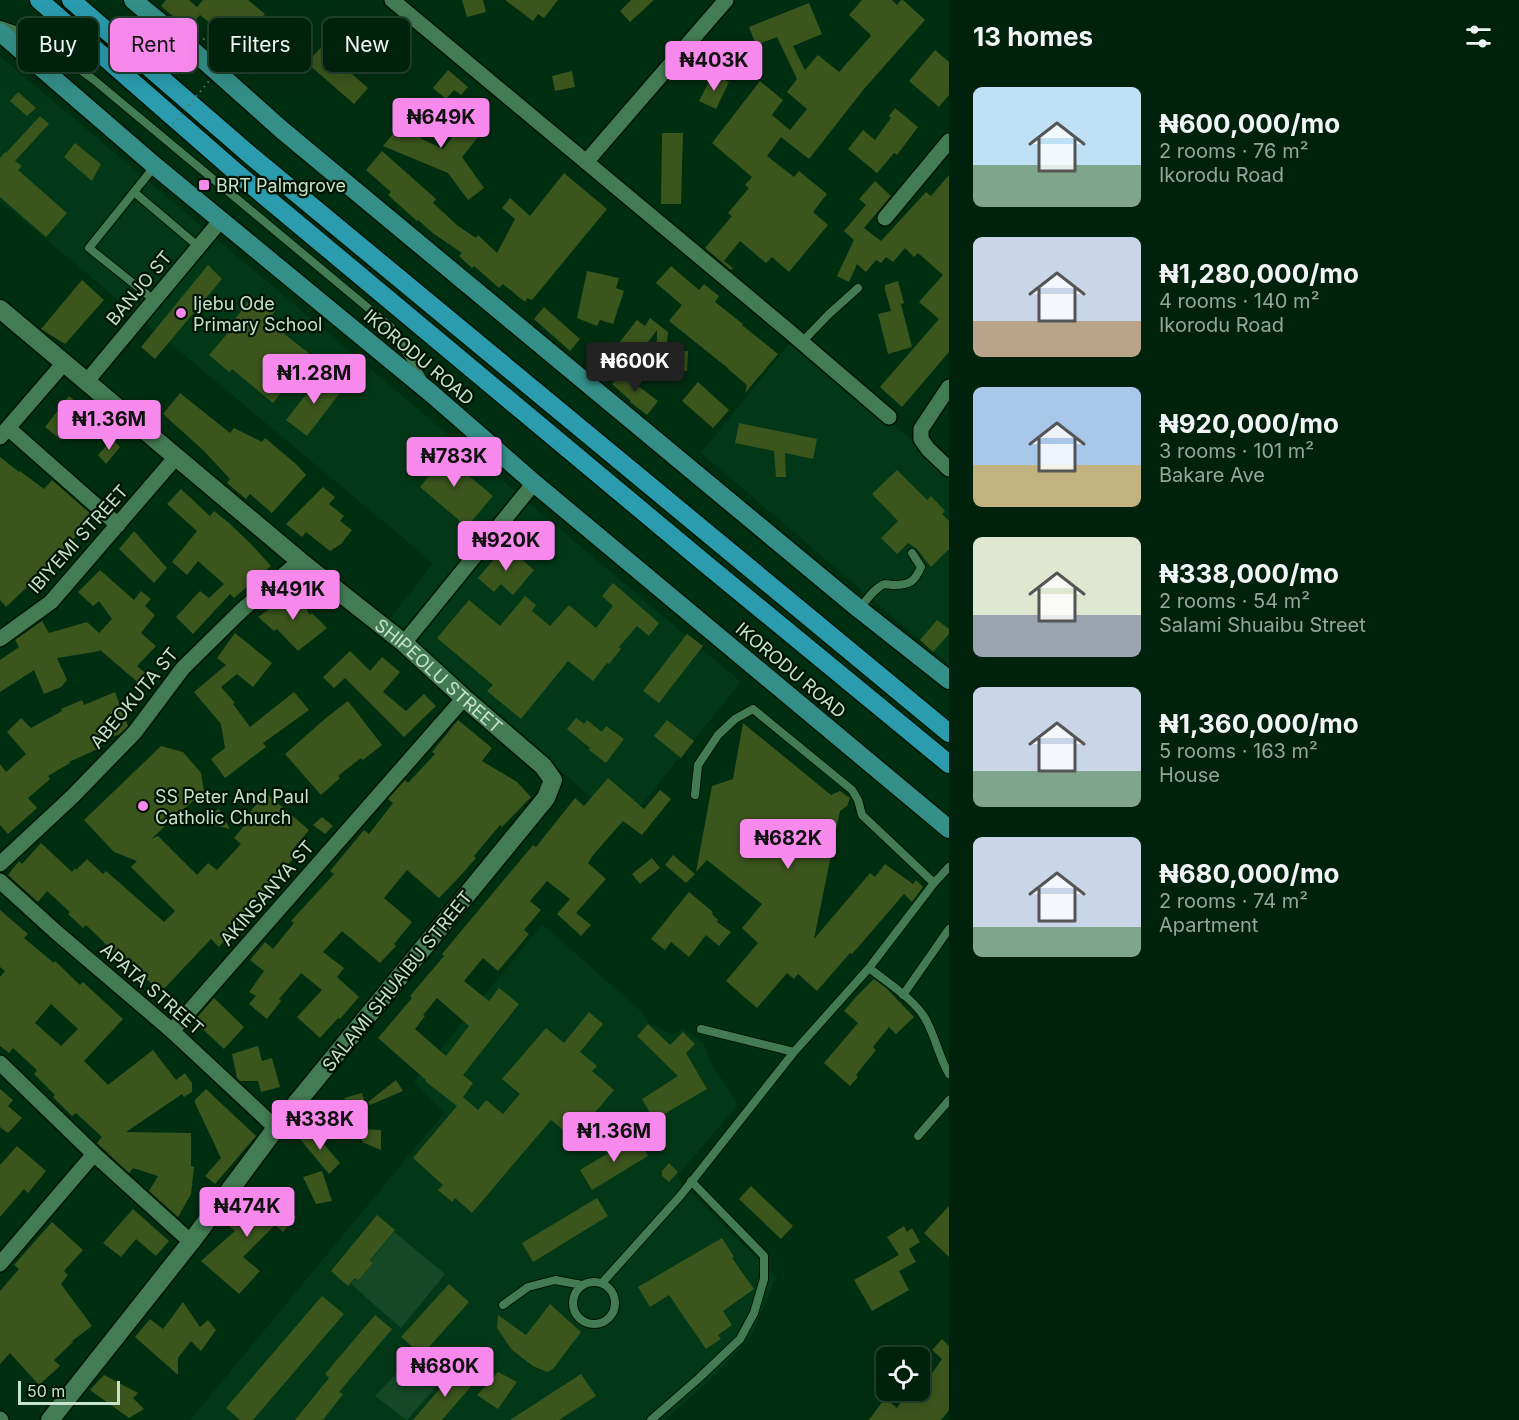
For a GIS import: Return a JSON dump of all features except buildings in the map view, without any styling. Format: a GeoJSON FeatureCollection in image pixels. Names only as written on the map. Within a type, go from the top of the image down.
{"type":"FeatureCollection","features":[{"type":"Feature","properties":{"kind":"highway","name":"IKORODU ROAD"},"geometry":{"type":"LineString","coordinates":[[39,0],[237,172],[710,568],[949,764]]}},
{"type":"Feature","properties":{"kind":"highway"},"geometry":{"type":"LineString","coordinates":[[71,0],[260,162],[949,733]]}},
{"type":"Feature","properties":{"kind":"main road"},"geometry":{"type":"LineString","coordinates":[[133,0],[282,130],[859,609],[949,680]]}},
{"type":"Feature","properties":{"kind":"main road","name":"IKORODU ROAD"},"geometry":{"type":"LineString","coordinates":[[0,32],[155,166],[432,394],[534,483],[949,829]]}},
{"type":"Feature","properties":{"kind":"street"},"geometry":{"type":"LineString","coordinates":[[392,0],[889,417]]}},
{"type":"Feature","properties":{"kind":"street"},"geometry":{"type":"LineString","coordinates":[[586,162],[726,0]]}},
{"type":"Feature","properties":{"kind":"street"},"geometry":{"type":"LineString","coordinates":[[885,218],[949,141]]}},
{"type":"Feature","properties":{"kind":"street","name":"BANJO ST"},"geometry":{"type":"LineString","coordinates":[[87,381],[221,220]]}},
{"type":"Feature","properties":{"kind":"street","name":"SHIPEOLU STREET"},"geometry":{"type":"LineString","coordinates":[[0,309],[300,561],[404,643],[543,766],[553,780],[546,798]]}},
{"type":"Feature","properties":{"kind":"street"},"geometry":{"type":"LineString","coordinates":[[64,363],[5,426],[118,525]]}},
{"type":"Feature","properties":{"kind":"street"},"geometry":{"type":"LineString","coordinates":[[949,387],[921,429],[921,439],[924,444],[949,469]]}},
{"type":"Feature","properties":{"kind":"street","name":"IBIYEMI STREET"},"geometry":{"type":"LineString","coordinates":[[0,639],[51,602],[177,457]]}},
{"type":"Feature","properties":{"kind":"street"},"geometry":{"type":"LineString","coordinates":[[404,643],[534,483]]}},
{"type":"Feature","properties":{"kind":"street","name":"ABEOKUTA ST"},"geometry":{"type":"LineString","coordinates":[[0,864],[72,797],[135,732],[183,668],[242,610],[300,561]]}},
{"type":"Feature","properties":{"kind":"street","name":"AKINSANYA ST"},"geometry":{"type":"LineString","coordinates":[[171,1031],[464,698]]}},
{"type":"Feature","properties":{"kind":"street","name":"SALAMI SHUAIBU STREET"},"geometry":{"type":"LineString","coordinates":[[50,1420],[191,1242],[276,1128],[546,798]]}},
{"type":"Feature","properties":{"kind":"street","name":"APATA STREET"},"geometry":{"type":"LineString","coordinates":[[0,881],[171,1031],[276,1128]]}},
{"type":"Feature","properties":{"kind":"street"},"geometry":{"type":"LineString","coordinates":[[0,1063],[94,1154],[191,1242]]}},
{"type":"Feature","properties":{"kind":"street"},"geometry":{"type":"LineString","coordinates":[[0,1264],[94,1154]]}},
{"type":"Feature","properties":{"kind":"lane"},"geometry":{"type":"LineString","coordinates":[[0,25],[38,38],[94,80],[391,327],[432,394]]}},
{"type":"Feature","properties":{"kind":"lane"},"geometry":{"type":"LineString","coordinates":[[154,300],[89,248],[155,166]]}},
{"type":"Feature","properties":{"kind":"lane"},"geometry":{"type":"LineString","coordinates":[[134,192],[199,247]]}},
{"type":"Feature","properties":{"kind":"lane"},"geometry":{"type":"LineString","coordinates":[[802,342],[858,288]]}},
{"type":"Feature","properties":{"kind":"lane"},"geometry":{"type":"LineString","coordinates":[[859,609],[874,591],[884,584],[909,583],[917,576],[921,567],[912,553]]}},
{"type":"Feature","properties":{"kind":"lane"},"geometry":{"type":"LineString","coordinates":[[695,795],[698,765],[718,735],[735,718],[753,709],[852,790],[862,814],[934,883]]}},
{"type":"Feature","properties":{"kind":"lane"},"geometry":{"type":"LineString","coordinates":[[602,1283],[681,1195],[794,1052],[869,968],[934,883],[949,867]]}},
{"type":"Feature","properties":{"kind":"lane"},"geometry":{"type":"LineString","coordinates":[[903,995],[949,929]]}},
{"type":"Feature","properties":{"kind":"lane"},"geometry":{"type":"LineString","coordinates":[[869,968],[918,1008],[927,1021],[949,1074]]}},
{"type":"Feature","properties":{"kind":"lane"},"geometry":{"type":"LineString","coordinates":[[700,1029],[794,1052]]}},
{"type":"Feature","properties":{"kind":"lane"},"geometry":{"type":"LineString","coordinates":[[918,1136],[949,1100]]}},
{"type":"Feature","properties":{"kind":"lane"},"geometry":{"type":"LineString","coordinates":[[651,1420],[740,1339],[754,1313],[764,1279],[764,1256],[691,1181]]}},
{"type":"Feature","properties":{"kind":"lane"},"geometry":{"type":"LineString","coordinates":[[503,1305],[528,1287],[555,1280],[582,1285],[602,1283],[612,1291],[615,1304],[605,1321],[586,1323],[576,1314],[573,1308],[574,1295],[582,1285]]}},
{"type":"Feature","properties":{"kind":"path"},"geometry":{"type":"LineString","coordinates":[[173,124],[230,56],[206,39]]}},
{"type":"Feature","properties":{"kind":"shaded area"},"geometry":{"type":"Polygon","coordinates":[[[0,56],[741,682],[624,826],[388,621],[433,563],[0,201],[0,56]]]}},
{"type":"Feature","properties":{"kind":"shaded area"},"geometry":{"type":"Polygon","coordinates":[[[793,339],[949,472],[949,665],[701,453],[793,339]]]}},
{"type":"Feature","properties":{"kind":"shaded area"},"geometry":{"type":"Polygon","coordinates":[[[542,924],[642,1012],[649,1023],[673,1035],[683,1028],[704,1044],[710,1061],[738,1105],[677,1176],[683,1185],[776,1277],[751,1336],[717,1374],[665,1420],[190,1420],[444,1113],[414,1082],[542,924]]]}},
{"type":"Feature","properties":{"kind":"shaded area"},"geometry":{"type":"Polygon","coordinates":[[[394,1232],[445,1274],[401,1328],[351,1284],[355,1279],[358,1282],[373,1263],[371,1260],[394,1232]]]}},
{"type":"Feature","properties":{"kind":"shaded area"},"geometry":{"type":"Polygon","coordinates":[[[415,1354],[441,1381],[407,1420],[375,1396],[415,1354]]]}},
{"type":"Feature","properties":{"kind":"place","name":"BRT Palmgrove"},"geometry":{"type":"Point","coordinates":[204,185]}},
{"type":"Feature","properties":{"kind":"place","name":"Ijebu Ode Primary School"},"geometry":{"type":"Point","coordinates":[181,313]}},
{"type":"Feature","properties":{"kind":"place","name":"SS Peter And Paul Catholic Church"},"geometry":{"type":"Point","coordinates":[143,806]}}]}
